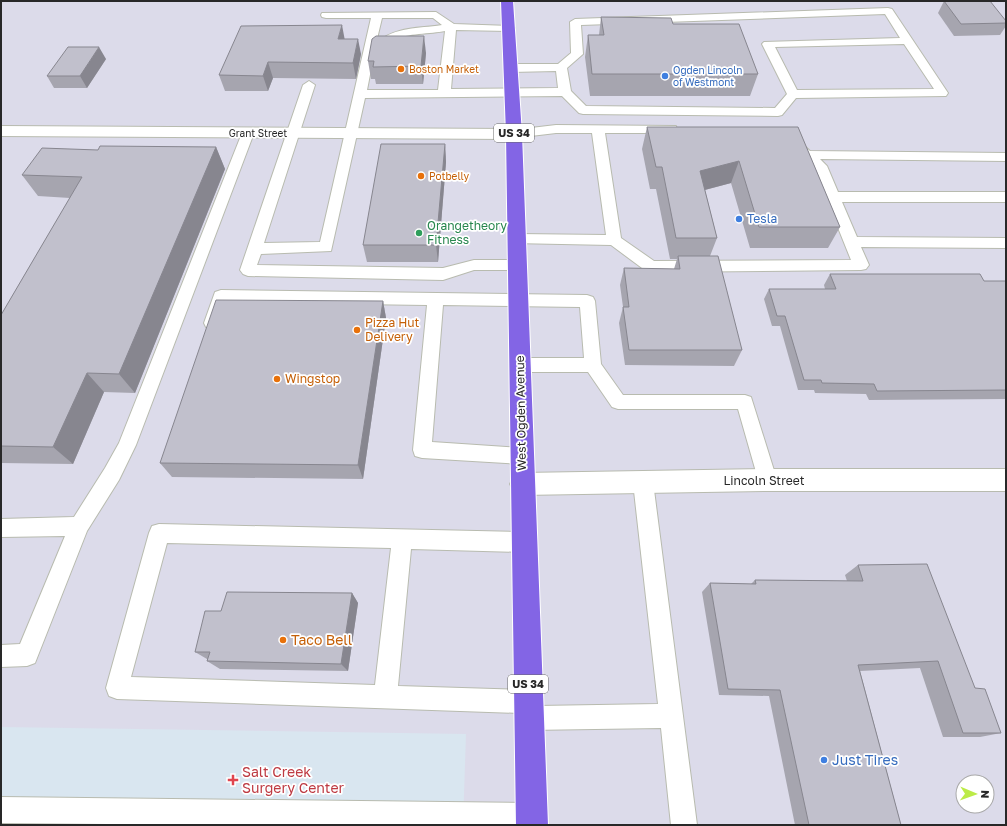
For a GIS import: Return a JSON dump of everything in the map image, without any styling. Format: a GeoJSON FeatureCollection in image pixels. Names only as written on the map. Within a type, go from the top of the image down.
{"type":"FeatureCollection","features":[{"type":"Feature","properties":{"kind":"main road","name":"West Ogden Avenue"},"geometry":{"type":"LineString","coordinates":[[507,1],[514,134],[521,456],[532,820]]}},
{"type":"Feature","properties":{"kind":"street","name":"Grant Street"},"geometry":{"type":"LineString","coordinates":[[1,131],[514,134]]}},
{"type":"Feature","properties":{"kind":"street","name":"Lincoln Street"},"geometry":{"type":"LineString","coordinates":[[522,484],[767,480],[1006,480]]}},
{"type":"Feature","properties":{"kind":"lane"},"geometry":{"type":"LineString","coordinates":[[511,68],[561,67],[577,54],[575,22],[888,11],[942,93],[793,94],[778,112],[583,110],[565,92],[561,67]]}},
{"type":"Feature","properties":{"kind":"lane"},"geometry":{"type":"LineString","coordinates":[[326,15],[436,15],[451,27]]}},
{"type":"Feature","properties":{"kind":"lane"},"geometry":{"type":"LineString","coordinates":[[256,249],[326,247],[377,15]]}},
{"type":"Feature","properties":{"kind":"lane"},"geometry":{"type":"LineString","coordinates":[[368,55],[390,38],[402,33],[451,27],[509,28]]}},
{"type":"Feature","properties":{"kind":"lane"},"geometry":{"type":"LineString","coordinates":[[444,94],[451,27]]}},
{"type":"Feature","properties":{"kind":"lane"},"geometry":{"type":"LineString","coordinates":[[793,94],[768,44],[908,42]]}},
{"type":"Feature","properties":{"kind":"lane"},"geometry":{"type":"LineString","coordinates":[[309,84],[248,270],[443,274],[474,266],[517,265]]}},
{"type":"Feature","properties":{"kind":"lane"},"geometry":{"type":"LineString","coordinates":[[360,94],[512,94],[565,92]]}},
{"type":"Feature","properties":{"kind":"lane"},"geometry":{"type":"LineString","coordinates":[[514,134],[556,129],[683,129]]}},
{"type":"Feature","properties":{"kind":"lane"},"geometry":{"type":"LineString","coordinates":[[598,129],[614,240]]}},
{"type":"Feature","properties":{"kind":"lane"},"geometry":{"type":"LineString","coordinates":[[1,656],[27,656],[79,526],[112,474],[127,445],[248,133]]}},
{"type":"Feature","properties":{"kind":"lane"},"geometry":{"type":"LineString","coordinates":[[517,239],[614,240],[651,267],[862,266],[820,166],[781,134]]}},
{"type":"Feature","properties":{"kind":"lane"},"geometry":{"type":"LineString","coordinates":[[807,155],[1006,157]]}},
{"type":"Feature","properties":{"kind":"lane"},"geometry":{"type":"LineString","coordinates":[[833,197],[1006,197]]}},
{"type":"Feature","properties":{"kind":"lane"},"geometry":{"type":"LineString","coordinates":[[852,242],[1006,243]]}},
{"type":"Feature","properties":{"kind":"lane"},"geometry":{"type":"LineString","coordinates":[[206,340],[222,296],[587,301],[593,365],[618,402],[745,402],[767,480]]}},
{"type":"Feature","properties":{"kind":"lane"},"geometry":{"type":"LineString","coordinates":[[436,299],[422,450],[521,456]]}},
{"type":"Feature","properties":{"kind":"lane"},"geometry":{"type":"LineString","coordinates":[[519,365],[593,365]]}},
{"type":"Feature","properties":{"kind":"lane"},"geometry":{"type":"LineString","coordinates":[[643,482],[684,825]]}},
{"type":"Feature","properties":{"kind":"lane"},"geometry":{"type":"LineString","coordinates":[[5,529],[79,526]]}},
{"type":"Feature","properties":{"kind":"lane"},"geometry":{"type":"LineString","coordinates":[[524,542],[159,533],[118,688],[385,697],[529,710],[671,716]]}},
{"type":"Feature","properties":{"kind":"lane"},"geometry":{"type":"LineString","coordinates":[[385,697],[402,539]]}},
{"type":"Feature","properties":{"kind":"lane"},"geometry":{"type":"LineString","coordinates":[[1,810],[532,820]]}},
{"type":"Feature","properties":{"kind":"shaded area","name":"Salt Creek Surgery Center"},"geometry":{"type":"Polygon","coordinates":[[[1,727],[466,734],[463,825],[1,825],[1,727]]]}},
{"type":"Feature","properties":{"kind":"building"},"geometry":{"type":"Polygon","coordinates":[[[944,1],[990,1],[1006,23],[961,24],[944,1]]]}},
{"type":"Feature","properties":{"kind":"building"},"geometry":{"type":"Polygon","coordinates":[[[601,17],[671,18],[673,24],[739,24],[758,74],[592,74],[588,35],[604,35],[601,17]]]}},
{"type":"Feature","properties":{"kind":"building"},"geometry":{"type":"Polygon","coordinates":[[[342,25],[338,39],[358,39],[353,63],[268,62],[263,76],[219,75],[241,26],[342,25]]]}},
{"type":"Feature","properties":{"kind":"building"},"geometry":{"type":"Polygon","coordinates":[[[376,36],[424,36],[421,66],[373,67],[374,61],[368,61],[372,39],[376,36]]]}},
{"type":"Feature","properties":{"kind":"building"},"geometry":{"type":"Polygon","coordinates":[[[68,47],[99,47],[80,76],[47,76],[68,47]]]}},
{"type":"Feature","properties":{"kind":"building"},"geometry":{"type":"Polygon","coordinates":[[[647,127],[798,127],[840,227],[759,227],[739,161],[700,171],[717,238],[676,238],[662,167],[656,167],[647,127]]]}},
{"type":"Feature","properties":{"kind":"building"},"geometry":{"type":"Polygon","coordinates":[[[381,144],[445,144],[436,245],[363,245],[381,144]]]}},
{"type":"Feature","properties":{"kind":"building"},"geometry":{"type":"Polygon","coordinates":[[[100,146],[216,147],[119,374],[87,373],[53,447],[1,446],[1,315],[82,177],[22,175],[42,148],[98,150],[100,146]]]}},
{"type":"Feature","properties":{"kind":"building"},"geometry":{"type":"Polygon","coordinates":[[[678,256],[718,256],[742,350],[629,350],[623,307],[629,307],[624,268],[680,269],[678,256]]]}},
{"type":"Feature","properties":{"kind":"building"},"geometry":{"type":"Polygon","coordinates":[[[830,274],[980,274],[984,281],[1006,281],[1006,390],[877,391],[874,384],[822,383],[821,380],[804,380],[785,316],[777,316],[769,289],[836,289],[830,274]]]}},
{"type":"Feature","properties":{"kind":"building"},"geometry":{"type":"Polygon","coordinates":[[[216,300],[383,301],[358,465],[160,463],[216,300]]]}},
{"type":"Feature","properties":{"kind":"building"},"geometry":{"type":"Polygon","coordinates":[[[927,564],[975,688],[985,689],[1001,733],[963,733],[938,661],[858,665],[901,825],[809,825],[780,690],[728,689],[710,583],[756,584],[755,580],[863,581],[858,565],[927,564]]]}},
{"type":"Feature","properties":{"kind":"building","name":"Taco Bell"},"geometry":{"type":"Polygon","coordinates":[[[227,592],[352,593],[341,664],[207,661],[210,652],[195,652],[205,611],[221,611],[227,592]]]}},
{"type":"Feature","properties":{"kind":"place","name":"Boston Market"},"geometry":{"type":"Point","coordinates":[401,69]}},
{"type":"Feature","properties":{"kind":"place","name":"Ogden Lincoln of Westmont"},"geometry":{"type":"Point","coordinates":[665,76]}},
{"type":"Feature","properties":{"kind":"place","name":"Potbelly"},"geometry":{"type":"Point","coordinates":[421,176]}},
{"type":"Feature","properties":{"kind":"place","name":"Tesla"},"geometry":{"type":"Point","coordinates":[739,219]}},
{"type":"Feature","properties":{"kind":"place","name":"Orangetheory Fitness"},"geometry":{"type":"Point","coordinates":[419,233]}},
{"type":"Feature","properties":{"kind":"place","name":"Pizza Hut Delivery"},"geometry":{"type":"Point","coordinates":[357,330]}},
{"type":"Feature","properties":{"kind":"place","name":"Wingstop"},"geometry":{"type":"Point","coordinates":[277,379]}},
{"type":"Feature","properties":{"kind":"place","name":"Taco Bell"},"geometry":{"type":"Point","coordinates":[283,640]}},
{"type":"Feature","properties":{"kind":"place","name":"Just Tires"},"geometry":{"type":"Point","coordinates":[824,760]}},
{"type":"Feature","properties":{"kind":"place","name":"Salt Creek Surgery Center"},"geometry":{"type":"Point","coordinates":[233,780]}}]}
